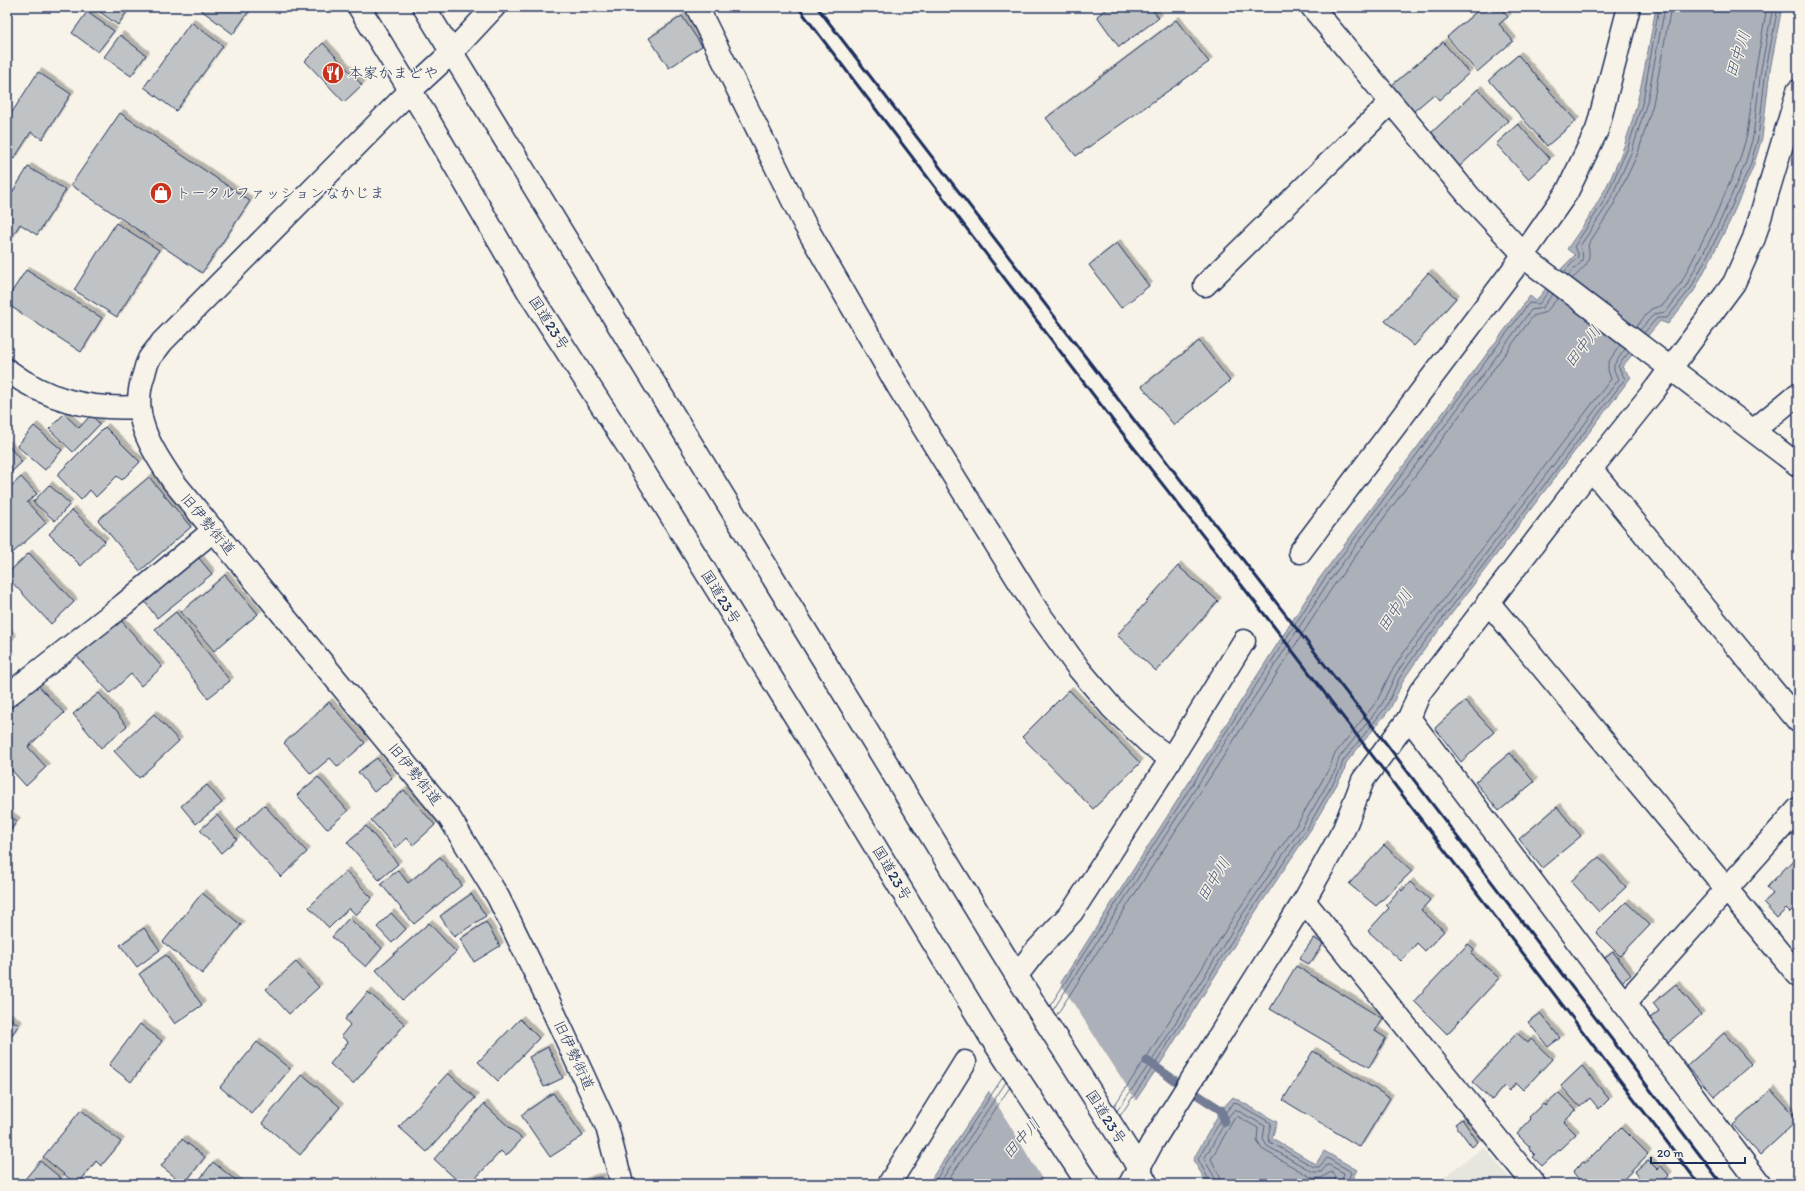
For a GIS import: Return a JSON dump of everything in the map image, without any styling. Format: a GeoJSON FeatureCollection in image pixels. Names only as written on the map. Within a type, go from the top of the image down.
{"type":"FeatureCollection","features":[{"type":"Feature","properties":{"kind":"main road","name":"国道23号"},"geometry":{"type":"LineString","coordinates":[[359,7],[528,291],[636,459],[842,791],[990,1036],[1088,1184]]}},
{"type":"Feature","properties":{"kind":"main road","name":"国道23号"},"geometry":{"type":"LineString","coordinates":[[424,7],[1137,1173]]}},
{"type":"Feature","properties":{"kind":"main road"},"geometry":{"type":"LineString","coordinates":[[7,370],[52,396],[71,402],[112,408],[138,407],[141,382],[149,360],[162,342],[410,91],[452,52],[494,7]]}},
{"type":"Feature","properties":{"kind":"main road"},"geometry":{"type":"LineString","coordinates":[[697,7],[805,225],[899,388],[1038,612],[1079,668],[1112,708],[1149,743],[1171,759]]}},
{"type":"Feature","properties":{"kind":"main road"},"geometry":{"type":"LineString","coordinates":[[1312,7],[1390,103],[1469,196],[1528,258],[1666,365],[1798,464]]}},
{"type":"Feature","properties":{"kind":"main road"},"geometry":{"type":"LineString","coordinates":[[1300,552],[1512,271],[1528,258],[1567,192],[1597,130],[1629,7]]}},
{"type":"Feature","properties":{"kind":"main road"},"geometry":{"type":"LineString","coordinates":[[1137,1173],[1152,1143],[1304,901],[1344,829],[1363,780],[1409,718],[1420,692],[1591,469],[1666,365],[1734,283],[1754,238],[1798,91]]}},
{"type":"Feature","properties":{"kind":"main road"},"geometry":{"type":"LineString","coordinates":[[1205,285],[1390,103]]}},
{"type":"Feature","properties":{"kind":"main road"},"geometry":{"type":"LineString","coordinates":[[1754,430],[1798,394]]}},
{"type":"Feature","properties":{"kind":"main road","name":"旧伊勢街道"},"geometry":{"type":"LineString","coordinates":[[138,407],[146,436],[158,459],[173,481],[450,817],[498,897],[543,988],[607,1127],[622,1184]]}},
{"type":"Feature","properties":{"kind":"main road"},"geometry":{"type":"LineString","coordinates":[[1591,469],[1798,721]]}},
{"type":"Feature","properties":{"kind":"main road"},"geometry":{"type":"LineString","coordinates":[[7,696],[123,605],[214,530]]}},
{"type":"Feature","properties":{"kind":"main road"},"geometry":{"type":"LineString","coordinates":[[1488,602],[1798,975]]}},
{"type":"Feature","properties":{"kind":"main road"},"geometry":{"type":"LineString","coordinates":[[1020,980],[1034,953],[1072,912],[1171,759],[1244,641]]}},
{"type":"Feature","properties":{"kind":"main road"},"geometry":{"type":"LineString","coordinates":[[1409,718],[1760,1184]]}},
{"type":"Feature","properties":{"kind":"main road"},"geometry":{"type":"LineString","coordinates":[[1624,1004],[1798,809]]}},
{"type":"Feature","properties":{"kind":"main road"},"geometry":{"type":"LineString","coordinates":[[1304,901],[1534,1184]]}},
{"type":"Feature","properties":{"kind":"main road"},"geometry":{"type":"LineString","coordinates":[[889,1184],[965,1062]]}},
{"type":"Feature","properties":{"kind":"shaded area"},"geometry":{"type":"Polygon","coordinates":[[[1484,1147],[1514,1184],[1434,1184],[1484,1147]]]}},
{"type":"Feature","properties":{"kind":"water","name":"田中川"},"geometry":{"type":"Polygon","coordinates":[[[1656,7],[1782,7],[1770,70],[1762,138],[1753,167],[1729,223],[1694,291],[1668,324],[1660,321],[1622,367],[1631,377],[1421,654],[1404,679],[1390,709],[1346,763],[1344,772],[1311,829],[1250,920],[1162,1061],[1098,1156],[1081,1184],[928,1184],[1062,981],[1319,579],[1530,296],[1536,301],[1562,268],[1575,255],[1567,249],[1592,213],[1611,177],[1629,130],[1642,82],[1656,7]]]}},
{"type":"Feature","properties":{"kind":"water"},"geometry":{"type":"Polygon","coordinates":[[[1233,1097],[1277,1122],[1272,1138],[1316,1164],[1324,1151],[1357,1170],[1349,1184],[1208,1184],[1193,1160],[1221,1110],[1233,1097]]]}},
{"type":"Feature","properties":{"kind":"pier"},"geometry":{"type":"Polygon","coordinates":[[[1059,981],[1137,1102],[1083,1184],[1045,1184],[988,1089],[1059,981]]]}},
{"type":"Feature","properties":{"kind":"building"},"geometry":{"type":"Polygon","coordinates":[[[93,7],[130,7],[118,25],[93,7]]]}},
{"type":"Feature","properties":{"kind":"building"},"geometry":{"type":"Polygon","coordinates":[[[203,7],[252,7],[233,34],[201,10],[203,7]]]}},
{"type":"Feature","properties":{"kind":"building"},"geometry":{"type":"Polygon","coordinates":[[[1110,7],[1150,7],[1159,18],[1119,47],[1097,16],[1110,7]]]}},
{"type":"Feature","properties":{"kind":"building"},"geometry":{"type":"Polygon","coordinates":[[[1482,7],[1500,7],[1508,17],[1499,24],[1513,41],[1477,72],[1447,37],[1482,7]]]}},
{"type":"Feature","properties":{"kind":"building"},"geometry":{"type":"Polygon","coordinates":[[[87,12],[114,31],[98,52],[72,33],[87,12]]]}},
{"type":"Feature","properties":{"kind":"building"},"geometry":{"type":"Polygon","coordinates":[[[682,16],[702,46],[669,68],[649,38],[682,16]]]}},
{"type":"Feature","properties":{"kind":"building"},"geometry":{"type":"Polygon","coordinates":[[[1176,20],[1209,62],[1076,156],[1046,118],[1176,20]]]}},
{"type":"Feature","properties":{"kind":"building"},"geometry":{"type":"Polygon","coordinates":[[[191,22],[223,46],[176,111],[144,87],[191,22]]]}},
{"type":"Feature","properties":{"kind":"building"},"geometry":{"type":"Polygon","coordinates":[[[120,35],[146,55],[131,76],[104,57],[120,35]]]}},
{"type":"Feature","properties":{"kind":"building"},"geometry":{"type":"Polygon","coordinates":[[[1443,42],[1469,73],[1439,100],[1434,94],[1413,112],[1391,86],[1443,42]]]}},
{"type":"Feature","properties":{"kind":"building","name":"本家かまどや"},"geometry":{"type":"Polygon","coordinates":[[[323,43],[362,85],[344,102],[305,61],[323,43]]]}},
{"type":"Feature","properties":{"kind":"building"},"geometry":{"type":"Polygon","coordinates":[[[1518,55],[1576,121],[1547,146],[1489,80],[1518,55]]]}},
{"type":"Feature","properties":{"kind":"building"},"geometry":{"type":"Polygon","coordinates":[[[38,72],[71,94],[42,139],[31,132],[14,159],[7,154],[7,120],[38,72]]]}},
{"type":"Feature","properties":{"kind":"building"},"geometry":{"type":"Polygon","coordinates":[[[1478,89],[1508,121],[1459,167],[1429,135],[1478,89]]]}},
{"type":"Feature","properties":{"kind":"building","name":"トータルファッションなかじま"},"geometry":{"type":"Polygon","coordinates":[[[120,113],[250,201],[202,273],[71,185],[120,113]]]}},
{"type":"Feature","properties":{"kind":"building"},"geometry":{"type":"Polygon","coordinates":[[[1518,124],[1550,159],[1528,179],[1496,144],[1518,124]]]}},
{"type":"Feature","properties":{"kind":"building"},"geometry":{"type":"Polygon","coordinates":[[[28,167],[66,190],[37,235],[20,224],[7,245],[7,201],[28,167]]]}},
{"type":"Feature","properties":{"kind":"building"},"geometry":{"type":"Polygon","coordinates":[[[116,223],[159,250],[117,317],[74,290],[116,223]]]}},
{"type":"Feature","properties":{"kind":"building"},"geometry":{"type":"Polygon","coordinates":[[[1117,243],[1149,286],[1121,308],[1089,265],[1117,243]]]}},
{"type":"Feature","properties":{"kind":"building"},"geometry":{"type":"Polygon","coordinates":[[[26,270],[102,318],[81,352],[7,304],[7,299],[26,270]]]}},
{"type":"Feature","properties":{"kind":"building"},"geometry":{"type":"Polygon","coordinates":[[[1428,273],[1456,298],[1414,346],[1385,321],[1428,273]]]}},
{"type":"Feature","properties":{"kind":"building"},"geometry":{"type":"Polygon","coordinates":[[[1199,341],[1230,381],[1174,425],[1142,386],[1199,341]]]}},
{"type":"Feature","properties":{"kind":"building"},"geometry":{"type":"Polygon","coordinates":[[[64,414],[79,428],[91,415],[100,424],[73,452],[49,429],[64,414]]]}},
{"type":"Feature","properties":{"kind":"building"},"geometry":{"type":"Polygon","coordinates":[[[34,426],[62,450],[45,470],[17,446],[34,426]]]}},
{"type":"Feature","properties":{"kind":"building"},"geometry":{"type":"Polygon","coordinates":[[[105,427],[140,462],[122,480],[117,476],[96,497],[90,490],[81,500],[57,475],[105,427]]]}},
{"type":"Feature","properties":{"kind":"building"},"geometry":{"type":"Polygon","coordinates":[[[7,444],[22,462],[7,476],[7,444]]]}},
{"type":"Feature","properties":{"kind":"building"},"geometry":{"type":"Polygon","coordinates":[[[21,477],[37,494],[27,502],[46,523],[7,558],[7,490],[21,477]]]}},
{"type":"Feature","properties":{"kind":"building"},"geometry":{"type":"Polygon","coordinates":[[[149,477],[191,527],[140,571],[98,520],[149,477]]]}},
{"type":"Feature","properties":{"kind":"building"},"geometry":{"type":"Polygon","coordinates":[[[49,485],[70,504],[55,521],[33,502],[49,485]]]}},
{"type":"Feature","properties":{"kind":"building"},"geometry":{"type":"Polygon","coordinates":[[[72,510],[105,541],[81,566],[49,534],[72,510]]]}},
{"type":"Feature","properties":{"kind":"building"},"geometry":{"type":"Polygon","coordinates":[[[193,551],[212,574],[157,618],[139,594],[193,551]]]}},
{"type":"Feature","properties":{"kind":"building"},"geometry":{"type":"Polygon","coordinates":[[[29,553],[74,602],[51,624],[7,577],[7,574],[29,553]]]}},
{"type":"Feature","properties":{"kind":"building"},"geometry":{"type":"Polygon","coordinates":[[[1178,566],[1218,601],[1156,671],[1117,635],[1178,566]]]}},
{"type":"Feature","properties":{"kind":"building"},"geometry":{"type":"Polygon","coordinates":[[[225,575],[258,614],[214,651],[181,612],[225,575]]]}},
{"type":"Feature","properties":{"kind":"building"},"geometry":{"type":"Polygon","coordinates":[[[176,612],[230,681],[208,698],[155,629],[176,612]]]}},
{"type":"Feature","properties":{"kind":"building"},"geometry":{"type":"Polygon","coordinates":[[[119,618],[162,667],[141,686],[131,674],[110,693],[76,655],[119,618]]]}},
{"type":"Feature","properties":{"kind":"building"},"geometry":{"type":"Polygon","coordinates":[[[7,632],[13,639],[7,644],[7,632]]]}},
{"type":"Feature","properties":{"kind":"building"},"geometry":{"type":"Polygon","coordinates":[[[33,680],[64,713],[28,747],[46,767],[26,786],[7,765],[7,704],[33,680]]]}},
{"type":"Feature","properties":{"kind":"building"},"geometry":{"type":"Polygon","coordinates":[[[1069,690],[1140,763],[1093,809],[1022,737],[1069,690]]]}},
{"type":"Feature","properties":{"kind":"building"},"geometry":{"type":"Polygon","coordinates":[[[99,693],[127,726],[101,748],[73,714],[99,693]]]}},
{"type":"Feature","properties":{"kind":"building"},"geometry":{"type":"Polygon","coordinates":[[[1465,701],[1494,732],[1461,762],[1435,728],[1465,701]]]}},
{"type":"Feature","properties":{"kind":"building"},"geometry":{"type":"Polygon","coordinates":[[[329,702],[365,743],[338,767],[330,758],[311,774],[284,743],[329,702]]]}},
{"type":"Feature","properties":{"kind":"building"},"geometry":{"type":"Polygon","coordinates":[[[154,714],[179,741],[139,778],[114,751],[154,714]]]}},
{"type":"Feature","properties":{"kind":"building"},"geometry":{"type":"Polygon","coordinates":[[[1510,753],[1534,782],[1499,811],[1475,782],[1510,753]]]}},
{"type":"Feature","properties":{"kind":"building"},"geometry":{"type":"Polygon","coordinates":[[[377,758],[392,778],[374,792],[358,772],[377,758]]]}},
{"type":"Feature","properties":{"kind":"building"},"geometry":{"type":"Polygon","coordinates":[[[318,777],[348,811],[327,829],[297,795],[318,777]]]}},
{"type":"Feature","properties":{"kind":"building"},"geometry":{"type":"Polygon","coordinates":[[[207,785],[222,803],[196,824],[181,806],[207,785]]]}},
{"type":"Feature","properties":{"kind":"building"},"geometry":{"type":"Polygon","coordinates":[[[404,790],[435,825],[413,845],[407,838],[396,848],[371,820],[404,790]]]}},
{"type":"Feature","properties":{"kind":"building"},"geometry":{"type":"Polygon","coordinates":[[[264,805],[307,852],[281,877],[237,830],[264,805]]]}},
{"type":"Feature","properties":{"kind":"building"},"geometry":{"type":"Polygon","coordinates":[[[1557,807],[1581,836],[1542,868],[1519,839],[1557,807]]]}},
{"type":"Feature","properties":{"kind":"building"},"geometry":{"type":"Polygon","coordinates":[[[7,814],[17,821],[7,835],[7,814]]]}},
{"type":"Feature","properties":{"kind":"building"},"geometry":{"type":"Polygon","coordinates":[[[217,815],[237,839],[221,853],[200,830],[217,815]]]}},
{"type":"Feature","properties":{"kind":"building"},"geometry":{"type":"Polygon","coordinates":[[[366,826],[398,864],[379,880],[347,842],[366,826]]]}},
{"type":"Feature","properties":{"kind":"building"},"geometry":{"type":"Polygon","coordinates":[[[1384,845],[1412,871],[1376,906],[1349,884],[1384,845]]]}},
{"type":"Feature","properties":{"kind":"building"},"geometry":{"type":"Polygon","coordinates":[[[1798,855],[1798,904],[1790,913],[1786,909],[1777,918],[1763,903],[1773,894],[1767,887],[1798,855]]]}},
{"type":"Feature","properties":{"kind":"building"},"geometry":{"type":"Polygon","coordinates":[[[440,857],[462,885],[414,924],[381,884],[398,870],[408,883],[440,857]]]}},
{"type":"Feature","properties":{"kind":"building"},"geometry":{"type":"Polygon","coordinates":[[[1599,857],[1626,887],[1599,912],[1571,881],[1599,857]]]}},
{"type":"Feature","properties":{"kind":"building"},"geometry":{"type":"Polygon","coordinates":[[[346,871],[372,898],[356,915],[349,908],[329,928],[309,907],[346,871]]]}},
{"type":"Feature","properties":{"kind":"building"},"geometry":{"type":"Polygon","coordinates":[[[1410,882],[1430,900],[1421,910],[1444,931],[1425,951],[1417,943],[1401,961],[1368,931],[1389,908],[1386,905],[1400,889],[1402,891],[1410,882]]]}},
{"type":"Feature","properties":{"kind":"building"},"geometry":{"type":"Polygon","coordinates":[[[202,893],[241,925],[202,974],[163,942],[202,893]]]}},
{"type":"Feature","properties":{"kind":"building"},"geometry":{"type":"Polygon","coordinates":[[[471,894],[486,916],[454,937],[440,916],[471,894]]]}},
{"type":"Feature","properties":{"kind":"building"},"geometry":{"type":"Polygon","coordinates":[[[1626,902],[1650,925],[1620,956],[1596,932],[1626,902]]]}},
{"type":"Feature","properties":{"kind":"building"},"geometry":{"type":"Polygon","coordinates":[[[391,913],[406,929],[392,943],[377,927],[391,913]]]}},
{"type":"Feature","properties":{"kind":"building"},"geometry":{"type":"Polygon","coordinates":[[[349,918],[382,948],[366,967],[332,937],[349,918]]]}},
{"type":"Feature","properties":{"kind":"building"},"geometry":{"type":"Polygon","coordinates":[[[486,922],[500,946],[474,962],[460,939],[486,922]]]}},
{"type":"Feature","properties":{"kind":"building"},"geometry":{"type":"Polygon","coordinates":[[[429,923],[456,952],[403,1000],[376,970],[429,923]]]}},
{"type":"Feature","properties":{"kind":"building"},"geometry":{"type":"Polygon","coordinates":[[[144,928],[160,950],[137,967],[120,945],[144,928]]]}},
{"type":"Feature","properties":{"kind":"building"},"geometry":{"type":"Polygon","coordinates":[[[1314,938],[1323,944],[1309,965],[1299,959],[1314,938]]]}},
{"type":"Feature","properties":{"kind":"building"},"geometry":{"type":"Polygon","coordinates":[[[1468,944],[1474,949],[1471,954],[1499,978],[1447,1034],[1414,1001],[1468,944]]]}},
{"type":"Feature","properties":{"kind":"building"},"geometry":{"type":"Polygon","coordinates":[[[1613,952],[1631,975],[1615,987],[1597,964],[1613,952]]]}},
{"type":"Feature","properties":{"kind":"building"},"geometry":{"type":"Polygon","coordinates":[[[166,955],[202,1005],[175,1024],[139,974],[166,955]]]}},
{"type":"Feature","properties":{"kind":"building"},"geometry":{"type":"Polygon","coordinates":[[[296,962],[319,987],[289,1014],[266,989],[296,962]]]}},
{"type":"Feature","properties":{"kind":"building"},"geometry":{"type":"Polygon","coordinates":[[[1296,966],[1383,1019],[1375,1031],[1386,1038],[1369,1067],[1270,1009],[1296,966]]]}},
{"type":"Feature","properties":{"kind":"building"},"geometry":{"type":"Polygon","coordinates":[[[1676,984],[1701,1015],[1662,1047],[1643,1024],[1659,1011],[1653,1003],[1676,984]]]}},
{"type":"Feature","properties":{"kind":"building"},"geometry":{"type":"Polygon","coordinates":[[[368,992],[405,1024],[353,1084],[330,1064],[348,1042],[341,1036],[350,1025],[345,1019],[368,992]]]}},
{"type":"Feature","properties":{"kind":"building"},"geometry":{"type":"Polygon","coordinates":[[[1540,1013],[1560,1038],[1548,1047],[1528,1022],[1540,1013]]]}},
{"type":"Feature","properties":{"kind":"building"},"geometry":{"type":"Polygon","coordinates":[[[7,1016],[19,1025],[7,1041],[7,1016]]]}},
{"type":"Feature","properties":{"kind":"building"},"geometry":{"type":"Polygon","coordinates":[[[520,1019],[539,1038],[498,1081],[478,1062],[520,1019]]]}},
{"type":"Feature","properties":{"kind":"building"},"geometry":{"type":"Polygon","coordinates":[[[140,1024],[162,1041],[131,1082],[109,1065],[140,1024]]]}},
{"type":"Feature","properties":{"kind":"building"},"geometry":{"type":"Polygon","coordinates":[[[1517,1033],[1528,1043],[1531,1039],[1552,1059],[1523,1090],[1516,1083],[1509,1091],[1504,1086],[1492,1100],[1472,1082],[1517,1033]]]}},
{"type":"Feature","properties":{"kind":"building"},"geometry":{"type":"Polygon","coordinates":[[[1724,1033],[1751,1064],[1715,1097],[1687,1066],[1724,1033]]]}},
{"type":"Feature","properties":{"kind":"building"},"geometry":{"type":"Polygon","coordinates":[[[257,1042],[290,1069],[252,1114],[220,1087],[257,1042]]]}},
{"type":"Feature","properties":{"kind":"building"},"geometry":{"type":"Polygon","coordinates":[[[548,1047],[563,1078],[544,1087],[529,1057],[548,1047]]]}},
{"type":"Feature","properties":{"kind":"building"},"geometry":{"type":"Polygon","coordinates":[[[1313,1051],[1390,1098],[1360,1147],[1283,1100],[1313,1051]]]}},
{"type":"Feature","properties":{"kind":"building"},"geometry":{"type":"Polygon","coordinates":[[[1582,1066],[1609,1099],[1599,1109],[1590,1098],[1580,1107],[1561,1086],[1582,1066]]]}},
{"type":"Feature","properties":{"kind":"building"},"geometry":{"type":"Polygon","coordinates":[[[448,1073],[475,1098],[427,1152],[399,1127],[448,1073]]]}},
{"type":"Feature","properties":{"kind":"building"},"geometry":{"type":"Polygon","coordinates":[[[302,1074],[340,1107],[300,1155],[262,1123],[302,1074]]]}},
{"type":"Feature","properties":{"kind":"building"},"geometry":{"type":"Polygon","coordinates":[[[1771,1090],[1798,1120],[1760,1155],[1733,1125],[1771,1090]]]}},
{"type":"Feature","properties":{"kind":"building"},"geometry":{"type":"Polygon","coordinates":[[[553,1093],[583,1136],[550,1157],[521,1115],[553,1093]]]}},
{"type":"Feature","properties":{"kind":"building"},"geometry":{"type":"Polygon","coordinates":[[[1559,1093],[1576,1110],[1564,1122],[1576,1134],[1542,1166],[1533,1157],[1535,1155],[1529,1149],[1530,1147],[1517,1134],[1531,1119],[1529,1117],[1543,1104],[1545,1106],[1559,1093]]]}},
{"type":"Feature","properties":{"kind":"building"},"geometry":{"type":"Polygon","coordinates":[[[484,1104],[522,1139],[506,1156],[501,1151],[470,1184],[461,1184],[434,1159],[484,1104]]]}},
{"type":"Feature","properties":{"kind":"building"},"geometry":{"type":"Polygon","coordinates":[[[81,1110],[121,1142],[101,1166],[96,1161],[78,1184],[76,1184],[43,1157],[81,1110]]]}},
{"type":"Feature","properties":{"kind":"building"},"geometry":{"type":"Polygon","coordinates":[[[1462,1119],[1478,1142],[1472,1147],[1455,1124],[1462,1119]]]}},
{"type":"Feature","properties":{"kind":"building"},"geometry":{"type":"Polygon","coordinates":[[[1621,1127],[1648,1154],[1619,1184],[1582,1184],[1573,1172],[1583,1162],[1585,1163],[1621,1127]]]}},
{"type":"Feature","properties":{"kind":"building"},"geometry":{"type":"Polygon","coordinates":[[[182,1139],[205,1157],[184,1184],[161,1166],[182,1139]]]}},
{"type":"Feature","properties":{"kind":"building"},"geometry":{"type":"Polygon","coordinates":[[[1648,1160],[1657,1169],[1661,1166],[1669,1175],[1659,1184],[1645,1184],[1634,1172],[1648,1160]]]}},
{"type":"Feature","properties":{"kind":"building"},"geometry":{"type":"Polygon","coordinates":[[[40,1161],[61,1178],[56,1184],[21,1184],[40,1161]]]}},
{"type":"Feature","properties":{"kind":"building"},"geometry":{"type":"Polygon","coordinates":[[[213,1162],[240,1184],[196,1184],[213,1162]]]}},
{"type":"Feature","properties":{"kind":"building"},"geometry":{"type":"Polygon","coordinates":[[[602,1177],[602,1184],[578,1184],[593,1178],[602,1177]]]}},
{"type":"Feature","properties":{"kind":"waterway"},"geometry":{"type":"LineString","coordinates":[[1147,1061],[1177,1082]]}},
{"type":"Feature","properties":{"kind":"waterway"},"geometry":{"type":"LineString","coordinates":[[1196,1094],[1221,1110],[1225,1122]]}},
{"type":"Feature","properties":{"kind":"railway"},"geometry":{"type":"LineString","coordinates":[[798,7],[1120,430],[1272,624],[1699,1184]]}},
{"type":"Feature","properties":{"kind":"railway"},"geometry":{"type":"LineString","coordinates":[[817,7],[1134,420],[1388,746],[1722,1184]]}},
{"type":"Feature","properties":{"kind":"place","name":"本家かまどや"},"geometry":{"type":"Point","coordinates":[333,73]}},
{"type":"Feature","properties":{"kind":"place","name":"トータルファッションなかじま"},"geometry":{"type":"Point","coordinates":[161,193]}}]}
